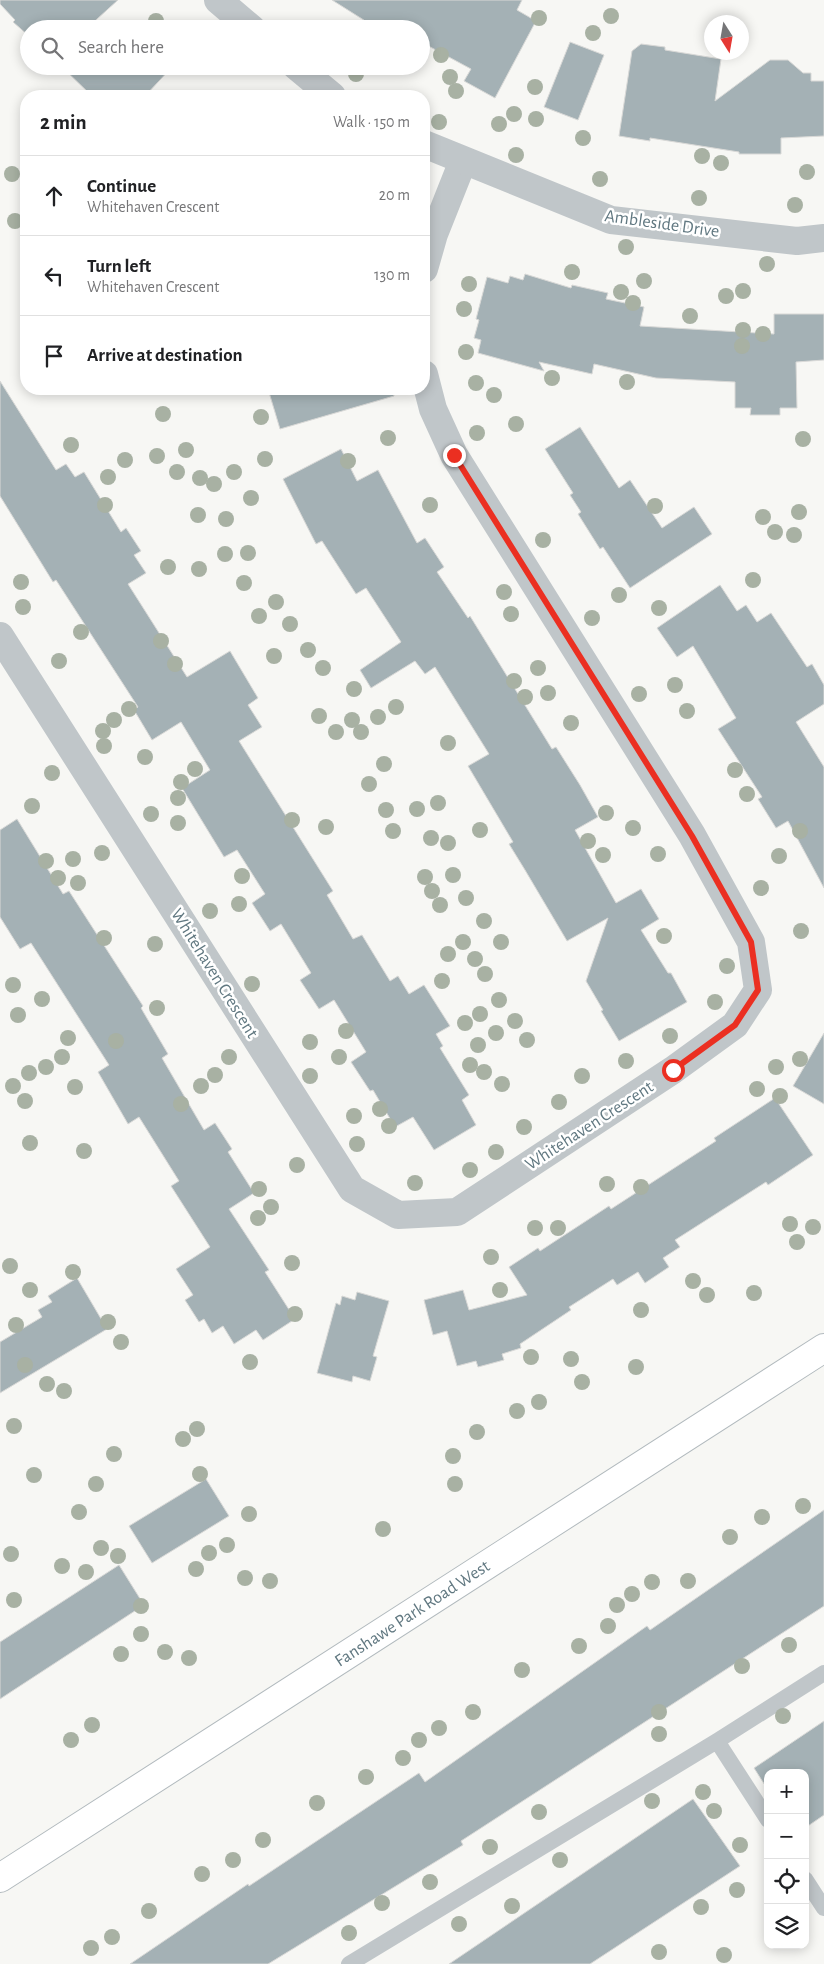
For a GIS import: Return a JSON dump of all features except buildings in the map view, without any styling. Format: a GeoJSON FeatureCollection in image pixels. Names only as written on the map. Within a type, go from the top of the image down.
{"type":"FeatureCollection","features":[{"type":"Feature","properties":{"kind":"main road","name":"Fanshawe Park Road West"},"geometry":{"type":"LineString","coordinates":[[0,1878],[824,1348]]}},
{"type":"Feature","properties":{"kind":"street"},"geometry":{"type":"LineString","coordinates":[[218,0],[241,20]]}},
{"type":"Feature","properties":{"kind":"street"},"geometry":{"type":"LineString","coordinates":[[307,75],[325,90]]}},
{"type":"Feature","properties":{"kind":"street","name":"Ambleside Drive"},"geometry":{"type":"LineString","coordinates":[[430,147],[611,220],[797,241],[824,238]]}},
{"type":"Feature","properties":{"kind":"street"},"geometry":{"type":"LineString","coordinates":[[430,248],[463,161]]}},
{"type":"Feature","properties":{"kind":"street","name":"Whitehaven Crescent"},"geometry":{"type":"LineString","coordinates":[[0,636],[352,1189],[398,1215],[457,1212],[673,1070],[735,1025],[758,990],[751,942],[692,836],[454,455],[433,409],[429,395]]}},
{"type":"Feature","properties":{"kind":"lane"},"geometry":{"type":"LineString","coordinates":[[348,1964],[717,1741],[824,1673]]}},
{"type":"Feature","properties":{"kind":"lane"},"geometry":{"type":"LineString","coordinates":[[717,1741],[764,1814]]}},
{"type":"Feature","properties":{"kind":"lane"},"geometry":{"type":"LineString","coordinates":[[809,1885],[824,1908]]}},
{"type":"Feature","properties":{"kind":"route"},"geometry":{"type":"LineString","coordinates":[[454,455],[692,836],[751,942],[758,990],[735,1025],[673,1070]]}}]}
